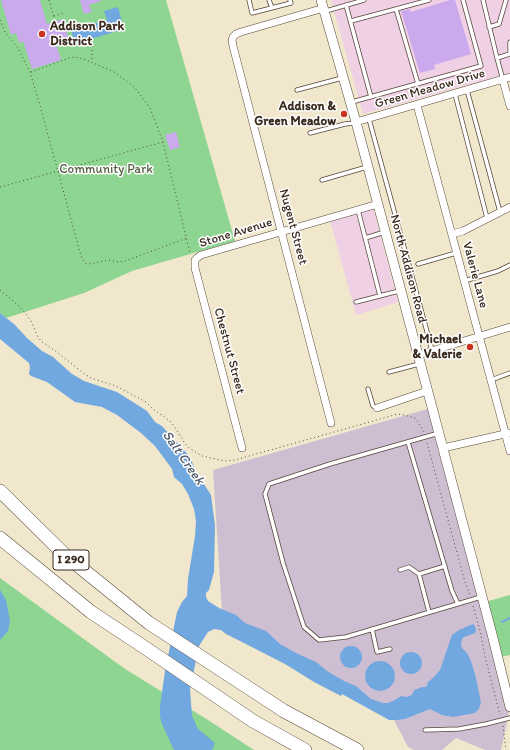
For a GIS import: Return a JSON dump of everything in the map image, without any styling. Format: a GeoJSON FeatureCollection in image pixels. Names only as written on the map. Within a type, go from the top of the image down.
{"type":"FeatureCollection","features":[{"type":"Feature","properties":{"kind":"highway","name":"I 290"},"geometry":{"type":"LineString","coordinates":[[0,491],[65,555],[149,622],[284,711],[357,750]]}},
{"type":"Feature","properties":{"kind":"highway","name":"I 290"},"geometry":{"type":"LineString","coordinates":[[0,538],[90,612],[254,721],[305,750]]}},
{"type":"Feature","properties":{"kind":"street","name":"Nugent Street"},"geometry":{"type":"LineString","coordinates":[[323,6],[241,32],[236,34],[232,40],[331,423]]}},
{"type":"Feature","properties":{"kind":"street","name":"North Addison Road"},"geometry":{"type":"LineString","coordinates":[[323,6],[378,204],[510,707]]}},
{"type":"Feature","properties":{"kind":"street","name":"Green Meadow Drive"},"geometry":{"type":"LineString","coordinates":[[356,122],[506,78]]}},
{"type":"Feature","properties":{"kind":"street"},"geometry":{"type":"LineString","coordinates":[[506,78],[510,106]]}},
{"type":"Feature","properties":{"kind":"street","name":"Valerie Lane"},"geometry":{"type":"LineString","coordinates":[[417,105],[479,337],[508,433],[510,451]]}},
{"type":"Feature","properties":{"kind":"street","name":"Stone Avenue"},"geometry":{"type":"LineString","coordinates":[[195,260],[201,255],[378,204]]}},
{"type":"Feature","properties":{"kind":"street"},"geometry":{"type":"LineString","coordinates":[[452,234],[463,231],[510,207]]}},
{"type":"Feature","properties":{"kind":"street","name":"Chestnut Street"},"geometry":{"type":"LineString","coordinates":[[195,260],[195,268],[242,448]]}},
{"type":"Feature","properties":{"kind":"street"},"geometry":{"type":"LineString","coordinates":[[419,359],[432,350],[510,327]]}},
{"type":"Feature","properties":{"kind":"street"},"geometry":{"type":"LineString","coordinates":[[377,408],[427,391]]}},
{"type":"Feature","properties":{"kind":"street"},"geometry":{"type":"LineString","coordinates":[[443,448],[508,433]]}},
{"type":"Feature","properties":{"kind":"lane"},"geometry":{"type":"LineString","coordinates":[[249,0],[252,13],[291,2],[290,0]]}},
{"type":"Feature","properties":{"kind":"lane"},"geometry":{"type":"LineString","coordinates":[[269,0],[272,8]]}},
{"type":"Feature","properties":{"kind":"lane"},"geometry":{"type":"LineString","coordinates":[[323,6],[346,5],[364,0]]}},
{"type":"Feature","properties":{"kind":"lane"},"geometry":{"type":"LineString","coordinates":[[351,21],[429,0]]}},
{"type":"Feature","properties":{"kind":"lane"},"geometry":{"type":"LineString","coordinates":[[350,102],[481,66],[464,0]]}},
{"type":"Feature","properties":{"kind":"lane"},"geometry":{"type":"LineString","coordinates":[[483,0],[497,58],[506,78]]}},
{"type":"Feature","properties":{"kind":"lane"},"geometry":{"type":"LineString","coordinates":[[489,27],[499,24],[506,0]]}},
{"type":"Feature","properties":{"kind":"lane"},"geometry":{"type":"LineString","coordinates":[[346,5],[371,97]]}},
{"type":"Feature","properties":{"kind":"lane"},"geometry":{"type":"LineString","coordinates":[[396,9],[418,84]]}},
{"type":"Feature","properties":{"kind":"lane"},"geometry":{"type":"LineString","coordinates":[[497,58],[510,54],[510,42]]}},
{"type":"Feature","properties":{"kind":"lane"},"geometry":{"type":"LineString","coordinates":[[297,90],[343,77]]}},
{"type":"Feature","properties":{"kind":"lane"},"geometry":{"type":"LineString","coordinates":[[467,90],[500,212]]}},
{"type":"Feature","properties":{"kind":"lane"},"geometry":{"type":"LineString","coordinates":[[455,94],[487,219]]}},
{"type":"Feature","properties":{"kind":"lane"},"geometry":{"type":"LineString","coordinates":[[369,119],[432,350]]}},
{"type":"Feature","properties":{"kind":"lane"},"geometry":{"type":"LineString","coordinates":[[310,133],[356,122]]}},
{"type":"Feature","properties":{"kind":"lane"},"geometry":{"type":"LineString","coordinates":[[322,180],[368,167]]}},
{"type":"Feature","properties":{"kind":"lane"},"geometry":{"type":"LineString","coordinates":[[358,210],[380,296]]}},
{"type":"Feature","properties":{"kind":"lane"},"geometry":{"type":"LineString","coordinates":[[365,238],[385,232]]}},
{"type":"Feature","properties":{"kind":"lane"},"geometry":{"type":"LineString","coordinates":[[418,264],[456,253]]}},
{"type":"Feature","properties":{"kind":"lane"},"geometry":{"type":"LineString","coordinates":[[464,281],[498,271],[510,265]]}},
{"type":"Feature","properties":{"kind":"lane"},"geometry":{"type":"LineString","coordinates":[[356,302],[400,290]]}},
{"type":"Feature","properties":{"kind":"lane"},"geometry":{"type":"LineString","coordinates":[[389,372],[419,359]]}},
{"type":"Feature","properties":{"kind":"lane"},"geometry":{"type":"LineString","coordinates":[[491,380],[510,373]]}},
{"type":"Feature","properties":{"kind":"lane"},"geometry":{"type":"LineString","coordinates":[[368,389],[373,406],[377,408]]}},
{"type":"Feature","properties":{"kind":"lane"},"geometry":{"type":"LineString","coordinates":[[439,433],[330,464],[269,484],[265,494],[282,563],[304,627],[319,640],[346,637],[482,597]]}},
{"type":"Feature","properties":{"kind":"lane"},"geometry":{"type":"LineString","coordinates":[[408,442],[452,591],[458,604]]}},
{"type":"Feature","properties":{"kind":"lane"},"geometry":{"type":"LineString","coordinates":[[419,574],[445,566]]}},
{"type":"Feature","properties":{"kind":"lane"},"geometry":{"type":"LineString","coordinates":[[400,570],[410,567],[419,574],[429,612]]}},
{"type":"Feature","properties":{"kind":"lane"},"geometry":{"type":"LineString","coordinates":[[372,629],[377,652],[390,649]]}},
{"type":"Feature","properties":{"kind":"lane"},"geometry":{"type":"LineString","coordinates":[[425,730],[459,729],[510,718]]}},
{"type":"Feature","properties":{"kind":"path"},"geometry":{"type":"LineString","coordinates":[[49,0],[55,22]]}},
{"type":"Feature","properties":{"kind":"path"},"geometry":{"type":"LineString","coordinates":[[54,16],[64,13]]}},
{"type":"Feature","properties":{"kind":"path"},"geometry":{"type":"LineString","coordinates":[[0,20],[5,32],[18,48],[30,72],[82,260],[89,264],[109,260],[119,262],[125,261],[187,238]]}},
{"type":"Feature","properties":{"kind":"path"},"geometry":{"type":"LineString","coordinates":[[70,24],[72,20]]}},
{"type":"Feature","properties":{"kind":"path"},"geometry":{"type":"LineString","coordinates":[[92,46],[92,63]]}},
{"type":"Feature","properties":{"kind":"path"},"geometry":{"type":"LineString","coordinates":[[30,72],[74,57],[84,59],[114,72],[136,90],[150,108],[163,142],[190,253],[195,260]]}},
{"type":"Feature","properties":{"kind":"path"},"geometry":{"type":"LineString","coordinates":[[0,187],[163,142]]}},
{"type":"Feature","properties":{"kind":"shaded area"},"geometry":{"type":"Polygon","coordinates":[[[331,0],[510,0],[510,73],[363,114],[331,0]]]}},
{"type":"Feature","properties":{"kind":"shaded area"},"geometry":{"type":"Polygon","coordinates":[[[372,204],[398,302],[356,315],[330,220],[372,204]]]}},
{"type":"Feature","properties":{"kind":"shaded area"},"geometry":{"type":"Polygon","coordinates":[[[428,409],[509,713],[501,750],[485,750],[456,738],[442,750],[414,750],[408,747],[391,714],[222,612],[213,470],[428,409]]]}},
{"type":"Feature","properties":{"kind":"green space","name":"Community Park"},"geometry":{"type":"Polygon","coordinates":[[[0,0],[166,0],[235,241],[132,271],[84,293],[6,318],[0,313],[0,0]]]}},
{"type":"Feature","properties":{"kind":"green space"},"geometry":{"type":"Polygon","coordinates":[[[0,578],[125,669],[254,750],[0,750],[0,578]]]}},
{"type":"Feature","properties":{"kind":"green space"},"geometry":{"type":"Polygon","coordinates":[[[510,595],[510,655],[499,657],[485,602],[510,595]]]}},
{"type":"Feature","properties":{"kind":"water"},"geometry":{"type":"Polygon","coordinates":[[[118,7],[124,29],[75,44],[71,30],[107,20],[104,11],[118,7]]]}},
{"type":"Feature","properties":{"kind":"water","name":"Salt Creek"},"geometry":{"type":"Polygon","coordinates":[[[0,313],[14,324],[42,351],[53,357],[72,374],[84,381],[117,392],[147,411],[155,422],[162,426],[190,457],[198,477],[211,495],[215,525],[214,572],[209,590],[206,593],[208,601],[219,608],[236,615],[245,623],[266,631],[280,644],[316,662],[327,671],[356,686],[371,699],[383,703],[388,703],[401,696],[406,697],[412,695],[414,690],[426,687],[428,682],[440,670],[452,635],[473,624],[475,626],[475,633],[464,637],[461,643],[462,648],[467,653],[471,661],[475,674],[481,702],[479,709],[475,713],[453,717],[442,715],[430,709],[405,719],[389,720],[342,694],[341,696],[314,682],[285,664],[221,630],[214,629],[208,632],[199,646],[190,689],[192,716],[198,729],[215,743],[212,750],[174,750],[162,724],[160,717],[160,706],[165,671],[177,612],[187,596],[188,579],[195,536],[196,521],[194,509],[182,484],[174,477],[172,469],[155,446],[141,433],[117,415],[102,407],[75,402],[47,382],[29,374],[29,363],[0,339],[0,313]]]}},
{"type":"Feature","properties":{"kind":"water"},"geometry":{"type":"Polygon","coordinates":[[[0,590],[6,600],[10,621],[8,631],[0,640],[0,590]]]}},
{"type":"Feature","properties":{"kind":"water"},"geometry":{"type":"Polygon","coordinates":[[[351,646],[359,649],[362,657],[359,665],[351,668],[343,665],[340,657],[343,649],[351,646]]]}},
{"type":"Feature","properties":{"kind":"water"},"geometry":{"type":"Polygon","coordinates":[[[411,652],[419,655],[422,663],[419,671],[411,674],[403,671],[400,663],[403,655],[411,652]]]}},
{"type":"Feature","properties":{"kind":"water"},"geometry":{"type":"Polygon","coordinates":[[[380,661],[390,666],[395,676],[390,686],[380,691],[370,686],[365,676],[370,666],[380,661]]]}},
{"type":"Feature","properties":{"kind":"building","name":"Addison Park District"},"geometry":{"type":"Polygon","coordinates":[[[1,0],[40,0],[47,24],[63,19],[69,40],[56,44],[61,60],[32,69],[23,41],[19,43],[16,33],[11,35],[1,0]]]}},
{"type":"Feature","properties":{"kind":"building"},"geometry":{"type":"Polygon","coordinates":[[[80,0],[101,1],[89,5],[92,12],[84,14],[80,0]]]}},
{"type":"Feature","properties":{"kind":"building"},"geometry":{"type":"Polygon","coordinates":[[[450,0],[455,0],[471,54],[434,65],[435,69],[420,73],[401,11],[410,9],[411,12],[450,0]]]}},
{"type":"Feature","properties":{"kind":"building"},"geometry":{"type":"Polygon","coordinates":[[[176,132],[180,147],[170,150],[165,135],[176,132]]]}},
{"type":"Feature","properties":{"kind":"waterway"},"geometry":{"type":"LineString","coordinates":[[502,622],[510,618]]}},
{"type":"Feature","properties":{"kind":"place","name":"Addison Park District"},"geometry":{"type":"Point","coordinates":[42,34]}},
{"type":"Feature","properties":{"kind":"place","name":"Addison & Green Meadow"},"geometry":{"type":"Point","coordinates":[344,114]}},
{"type":"Feature","properties":{"kind":"place","name":"Michael & Valerie"},"geometry":{"type":"Point","coordinates":[470,347]}}]}
